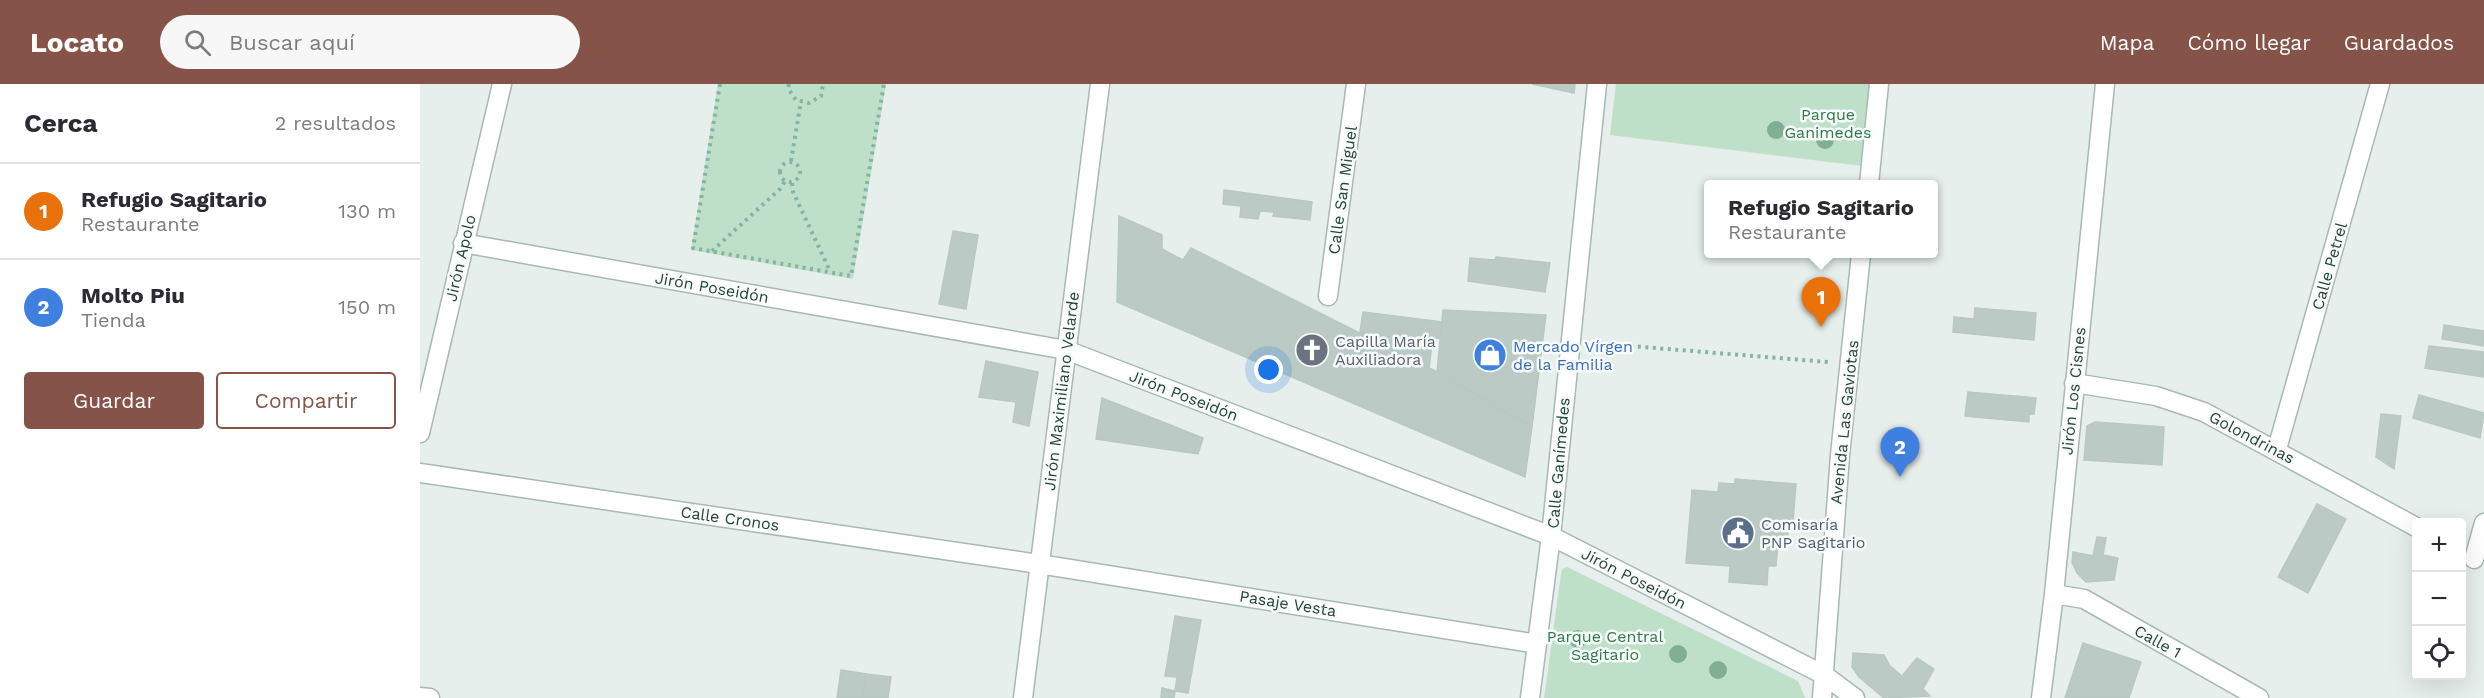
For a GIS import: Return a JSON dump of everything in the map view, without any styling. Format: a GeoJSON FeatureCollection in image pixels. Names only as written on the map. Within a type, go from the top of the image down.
{"type":"FeatureCollection","features":[{"type":"Feature","properties":{"kind":"street","name":"Jirón Apolo"},"geometry":{"type":"LineString","coordinates":[[420,433],[502,84]]}},
{"type":"Feature","properties":{"kind":"street","name":"Jirón Maximiliano Velarde"},"geometry":{"type":"LineString","coordinates":[[1023,698],[1100,84]]}},
{"type":"Feature","properties":{"kind":"street","name":"Calle San Miguel"},"geometry":{"type":"LineString","coordinates":[[1328,296],[1356,84]]}},
{"type":"Feature","properties":{"kind":"street","name":"Calle Ganímedes"},"geometry":{"type":"LineString","coordinates":[[1530,698],[1551,536],[1597,84]]}},
{"type":"Feature","properties":{"kind":"street"},"geometry":{"type":"LineString","coordinates":[[1869,180],[1879,84]]}},
{"type":"Feature","properties":{"kind":"street","name":"Jirón Los Cisnes"},"geometry":{"type":"LineString","coordinates":[[2041,698],[2054,594],[2105,84]]}},
{"type":"Feature","properties":{"kind":"street","name":"Calle Petrel"},"geometry":{"type":"LineString","coordinates":[[2277,449],[2380,84]]}},
{"type":"Feature","properties":{"kind":"street","name":"Jirón Poseidón"},"geometry":{"type":"LineString","coordinates":[[463,243],[1066,350],[1551,536],[1824,675],[1855,698]]}},
{"type":"Feature","properties":{"kind":"street","name":"Avenida Las Gaviotas"},"geometry":{"type":"LineString","coordinates":[[1822,698],[1840,455],[1862,258]]}},
{"type":"Feature","properties":{"kind":"street","name":"Golondrinas"},"geometry":{"type":"LineString","coordinates":[[2074,382],[2156,396],[2195,408],[2277,449],[2412,525]]}},
{"type":"Feature","properties":{"kind":"street","name":"Calle Cronos"},"geometry":{"type":"LineString","coordinates":[[420,473],[1039,564]]}},
{"type":"Feature","properties":{"kind":"street"},"geometry":{"type":"LineString","coordinates":[[2473,559],[2484,523]]}},
{"type":"Feature","properties":{"kind":"street","name":"Pasaje Vesta"},"geometry":{"type":"LineString","coordinates":[[1039,564],[1537,644]]}},
{"type":"Feature","properties":{"kind":"street","name":"Calle 1"},"geometry":{"type":"LineString","coordinates":[[2054,594],[2084,599],[2259,698]]}},
{"type":"Feature","properties":{"kind":"street"},"geometry":{"type":"LineString","coordinates":[[420,697],[430,698]]}},
{"type":"Feature","properties":{"kind":"path"},"geometry":{"type":"LineString","coordinates":[[720,84],[693,248],[851,276],[884,84]]}},
{"type":"Feature","properties":{"kind":"path"},"geometry":{"type":"LineString","coordinates":[[789,84],[788,88],[796,100],[809,103],[821,96],[823,84]]}},
{"type":"Feature","properties":{"kind":"path"},"geometry":{"type":"LineString","coordinates":[[791,161],[801,101]]}},
{"type":"Feature","properties":{"kind":"path"},"geometry":{"type":"LineString","coordinates":[[791,161],[800,167],[801,173],[792,183],[785,181],[780,176],[780,168],[784,162],[791,161]]}},
{"type":"Feature","properties":{"kind":"path"},"geometry":{"type":"LineString","coordinates":[[712,252],[780,189],[785,181]]}},
{"type":"Feature","properties":{"kind":"path"},"geometry":{"type":"LineString","coordinates":[[792,183],[792,192],[830,271]]}},
{"type":"Feature","properties":{"kind":"path"},"geometry":{"type":"LineString","coordinates":[[1570,341],[1850,363]]}},
{"type":"Feature","properties":{"kind":"green space"},"geometry":{"type":"Polygon","coordinates":[[[718,84],[886,84],[853,279],[691,250],[718,84]]]}},
{"type":"Feature","properties":{"kind":"green space","name":"Parque Ganimedes"},"geometry":{"type":"Polygon","coordinates":[[[1616,84],[1870,84],[1862,166],[1610,135],[1616,84]]]}},
{"type":"Feature","properties":{"kind":"green space","name":"Parque Central Sagitario"},"geometry":{"type":"Polygon","coordinates":[[[1567,567],[1798,681],[1805,698],[1544,698],[1561,574],[1562,569],[1567,567]]]}},
{"type":"Feature","properties":{"kind":"building"},"geometry":{"type":"Polygon","coordinates":[[[1532,84],[1575,84],[1574,93],[1532,84]]]}},
{"type":"Feature","properties":{"kind":"building"},"geometry":{"type":"Polygon","coordinates":[[[1224,190],[1312,202],[1310,220],[1273,216],[1274,212],[1260,211],[1258,219],[1240,217],[1241,206],[1223,204],[1224,190]]]}},
{"type":"Feature","properties":{"kind":"building","name":"Capilla María Auxiliadora"},"geometry":{"type":"Polygon","coordinates":[[[1119,216],[1162,235],[1162,249],[1183,260],[1191,248],[1437,372],[1532,427],[1525,477],[1117,302],[1119,216]]]}},
{"type":"Feature","properties":{"kind":"building"},"geometry":{"type":"Polygon","coordinates":[[[953,231],[978,235],[966,309],[939,304],[953,231]]]}},
{"type":"Feature","properties":{"kind":"building"},"geometry":{"type":"Polygon","coordinates":[[[1496,257],[1550,263],[1545,292],[1468,281],[1470,258],[1495,260],[1496,257]]]}},
{"type":"Feature","properties":{"kind":"building"},"geometry":{"type":"Polygon","coordinates":[[[1975,308],[2036,313],[2034,340],[1953,332],[1954,317],[1974,319],[1975,308]]]}},
{"type":"Feature","properties":{"kind":"building","name":"Mercado Vírgen de la Familia"},"geometry":{"type":"Polygon","coordinates":[[[1443,310],[1546,315],[1532,427],[1437,372],[1443,310]]]}},
{"type":"Feature","properties":{"kind":"building"},"geometry":{"type":"Polygon","coordinates":[[[1363,312],[1442,322],[1440,339],[1433,337],[1429,368],[1360,332],[1363,312]]]}},
{"type":"Feature","properties":{"kind":"building"},"geometry":{"type":"Polygon","coordinates":[[[2444,325],[2484,331],[2484,346],[2442,339],[2444,325]]]}},
{"type":"Feature","properties":{"kind":"building"},"geometry":{"type":"Polygon","coordinates":[[[2429,346],[2484,352],[2484,377],[2425,368],[2429,346]]]}},
{"type":"Feature","properties":{"kind":"building"},"geometry":{"type":"Polygon","coordinates":[[[986,361],[1038,372],[1029,426],[1013,422],[1016,402],[979,397],[986,361]]]}},
{"type":"Feature","properties":{"kind":"building"},"geometry":{"type":"Polygon","coordinates":[[[1968,392],[2036,398],[2034,414],[2029,414],[2029,422],[1965,416],[1968,392]]]}},
{"type":"Feature","properties":{"kind":"building"},"geometry":{"type":"Polygon","coordinates":[[[2419,395],[2484,413],[2480,438],[2413,418],[2419,395]]]}},
{"type":"Feature","properties":{"kind":"building"},"geometry":{"type":"Polygon","coordinates":[[[1102,398],[1203,438],[1198,454],[1096,439],[1102,398]]]}},
{"type":"Feature","properties":{"kind":"building"},"geometry":{"type":"Polygon","coordinates":[[[2381,414],[2401,416],[2394,469],[2376,457],[2381,414]]]}},
{"type":"Feature","properties":{"kind":"building"},"geometry":{"type":"Polygon","coordinates":[[[2095,422],[2164,427],[2162,465],[2084,460],[2087,426],[2095,422]]]}},
{"type":"Feature","properties":{"kind":"building","name":"Comisaría PNP Sagitario"},"geometry":{"type":"Polygon","coordinates":[[[1735,479],[1796,484],[1793,521],[1789,521],[1787,545],[1778,544],[1776,566],[1768,566],[1767,585],[1729,582],[1730,566],[1686,563],[1692,490],[1718,492],[1719,483],[1735,484],[1735,479]]]}},
{"type":"Feature","properties":{"kind":"building"},"geometry":{"type":"Polygon","coordinates":[[[2317,504],[2346,519],[2308,593],[2278,577],[2317,504]]]}},
{"type":"Feature","properties":{"kind":"building"},"geometry":{"type":"Polygon","coordinates":[[[2097,537],[2106,538],[2103,555],[2118,558],[2114,580],[2086,582],[2077,573],[2072,562],[2073,552],[2093,556],[2097,537]]]}},
{"type":"Feature","properties":{"kind":"building"},"geometry":{"type":"Polygon","coordinates":[[[1175,616],[1201,620],[1188,693],[1175,691],[1177,677],[1165,676],[1175,616]]]}},
{"type":"Feature","properties":{"kind":"building"},"geometry":{"type":"Polygon","coordinates":[[[2083,643],[2141,662],[2129,698],[2065,698],[2083,643]]]}},
{"type":"Feature","properties":{"kind":"building"},"geometry":{"type":"Polygon","coordinates":[[[1853,653],[1884,655],[1890,666],[1902,676],[1917,658],[1934,669],[1923,689],[1930,696],[1884,698],[1859,677],[1852,667],[1853,653]]]}},
{"type":"Feature","properties":{"kind":"building"},"geometry":{"type":"Polygon","coordinates":[[[841,670],[866,674],[863,698],[837,698],[841,670]]]}},
{"type":"Feature","properties":{"kind":"building"},"geometry":{"type":"Polygon","coordinates":[[[866,674],[891,677],[888,698],[863,698],[866,674]]]}},
{"type":"Feature","properties":{"kind":"building"},"geometry":{"type":"Polygon","coordinates":[[[1162,688],[1175,691],[1174,698],[1161,698],[1162,688]]]}},
{"type":"Feature","properties":{"kind":"place","name":"Refugio Sagitario"},"geometry":{"type":"Point","coordinates":[1821,327]}},
{"type":"Feature","properties":{"kind":"place","name":"Capilla María Auxiliadora"},"geometry":{"type":"Point","coordinates":[1312,350]}},
{"type":"Feature","properties":{"kind":"place","name":"Mercado Vírgen de la Familia"},"geometry":{"type":"Point","coordinates":[1490,355]}},
{"type":"Feature","properties":{"kind":"place","name":"Molto Piu"},"geometry":{"type":"Point","coordinates":[1900,477]}},
{"type":"Feature","properties":{"kind":"place","name":"Comisaría PNP Sagitario"},"geometry":{"type":"Point","coordinates":[1738,533]}}]}
